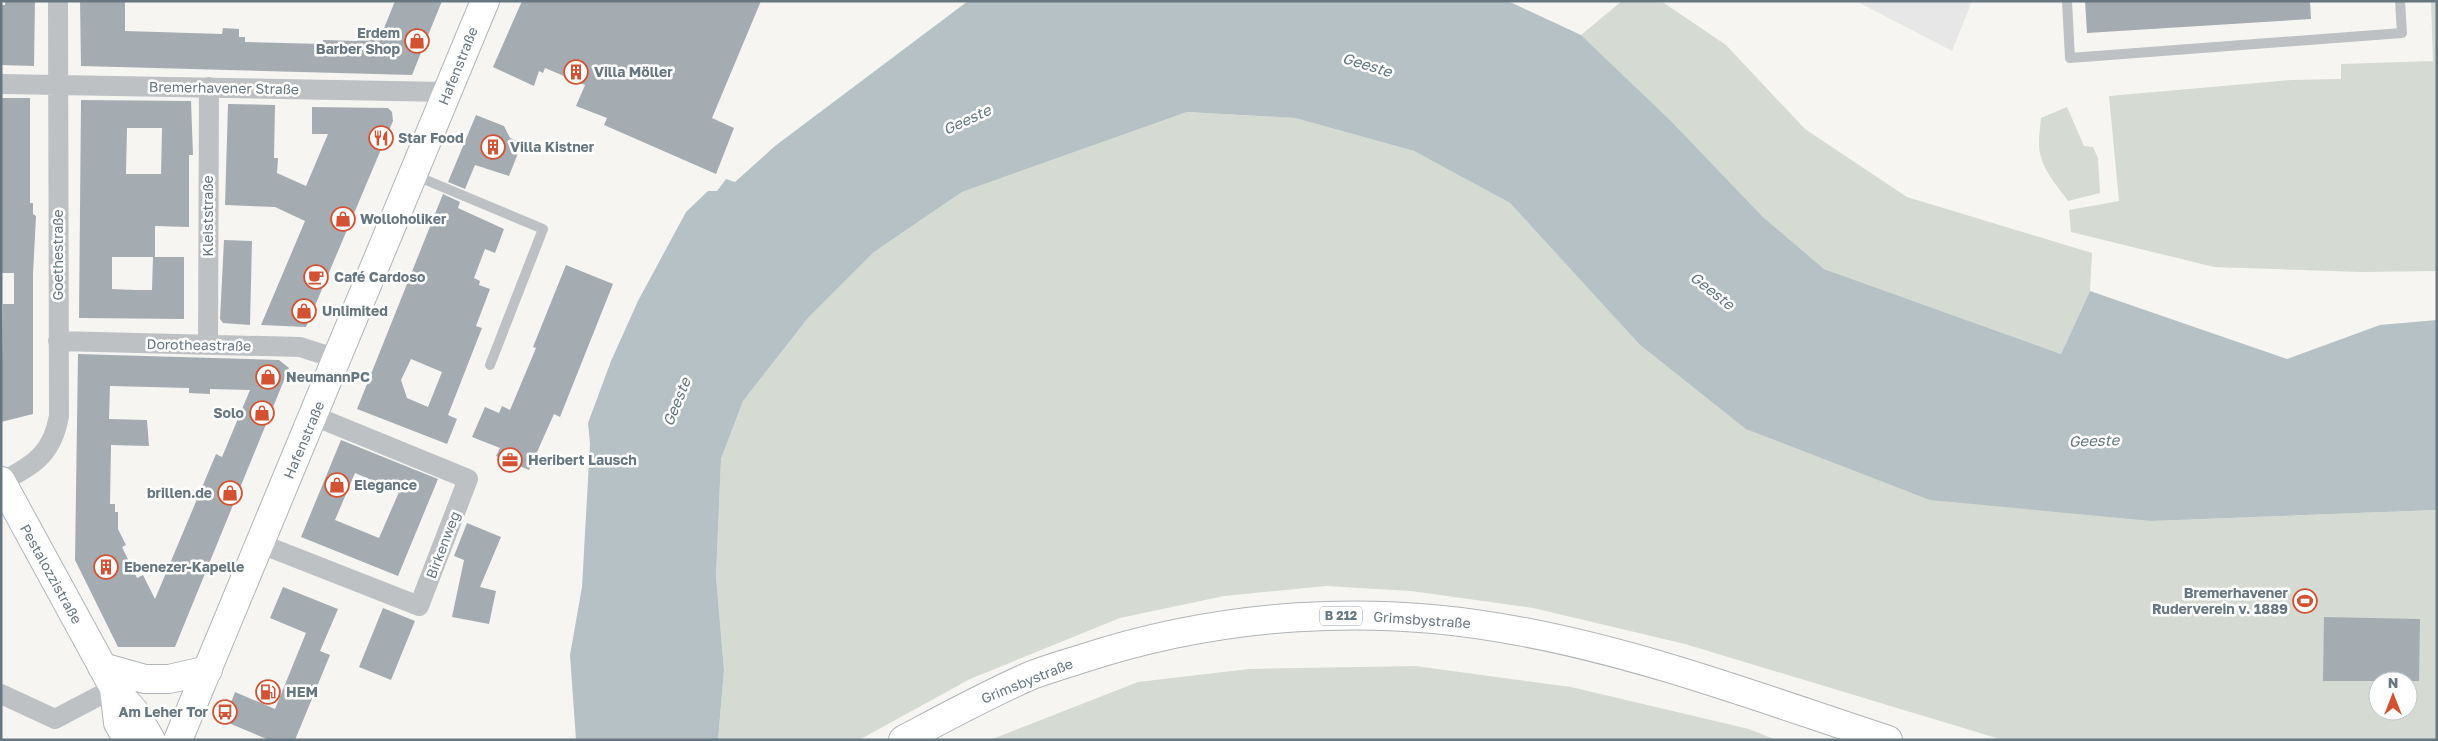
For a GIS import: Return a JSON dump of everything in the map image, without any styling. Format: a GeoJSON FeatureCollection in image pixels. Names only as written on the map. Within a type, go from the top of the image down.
{"type":"FeatureCollection","features":[{"type":"Feature","properties":{"kind":"main road","name":"Hafenstraße"},"geometry":{"type":"LineString","coordinates":[[178,740],[338,359],[485,1]]}},
{"type":"Feature","properties":{"kind":"main road","name":"Pestalozzistraße"},"geometry":{"type":"LineString","coordinates":[[2,482],[108,677],[134,711],[152,740]]}},
{"type":"Feature","properties":{"kind":"main road","name":"Grimsbystraße"},"geometry":{"type":"LineString","coordinates":[[904,740],[961,708],[1034,675],[1114,648],[1180,632],[1227,625],[1326,616],[1384,616],[1450,621],[1518,631],[1671,668],[1888,740]]}},
{"type":"Feature","properties":{"kind":"main road"},"geometry":{"type":"LineString","coordinates":[[108,677],[169,679],[208,670]]}},
{"type":"Feature","properties":{"kind":"main road","name":"Pestalozzistraße"},"geometry":{"type":"LineString","coordinates":[[108,677],[118,722],[128,740]]}},
{"type":"Feature","properties":{"kind":"street","name":"Goethestraße"},"geometry":{"type":"LineString","coordinates":[[2,482],[36,463],[52,441],[59,416],[58,1]]}},
{"type":"Feature","properties":{"kind":"street","name":"Bremerhavener Straße"},"geometry":{"type":"LineString","coordinates":[[1,84],[447,92]]}},
{"type":"Feature","properties":{"kind":"street","name":"Kleiststraße"},"geometry":{"type":"LineString","coordinates":[[208,87],[208,345]]}},
{"type":"Feature","properties":{"kind":"street","name":"Dorotheastraße"},"geometry":{"type":"LineString","coordinates":[[58,341],[300,347],[338,359]]}},
{"type":"Feature","properties":{"kind":"street","name":"Birkenweg"},"geometry":{"type":"LineString","coordinates":[[260,544],[419,606],[468,479],[314,416]]}},
{"type":"Feature","properties":{"kind":"street"},"geometry":{"type":"LineString","coordinates":[[1,694],[55,719],[108,677]]}},
{"type":"Feature","properties":{"kind":"lane"},"geometry":{"type":"LineString","coordinates":[[2067,1],[2070,58],[2402,33],[2400,1]]}},
{"type":"Feature","properties":{"kind":"lane"},"geometry":{"type":"LineString","coordinates":[[413,175],[543,229],[490,365]]}},
{"type":"Feature","properties":{"kind":"shaded area"},"geometry":{"type":"Polygon","coordinates":[[[1622,1],[1661,1],[1726,45],[1805,129],[1907,197],[2092,253],[2090,291],[2061,354],[1824,269],[1763,217],[1670,120],[1581,35],[1622,1]]]}},
{"type":"Feature","properties":{"kind":"shaded area"},"geometry":{"type":"Polygon","coordinates":[[[1856,1],[1972,1],[1952,51],[1856,1]]]}},
{"type":"Feature","properties":{"kind":"shaded area"},"geometry":{"type":"Polygon","coordinates":[[[2431,1],[2437,1],[2437,271],[2361,272],[2214,267],[2071,232],[2069,210],[2119,201],[2109,96],[2291,80],[2341,79],[2341,64],[2433,61],[2431,1]]]}},
{"type":"Feature","properties":{"kind":"shaded area"},"geometry":{"type":"Polygon","coordinates":[[[2067,107],[2084,146],[2093,147],[2098,158],[2100,193],[2068,201],[2043,163],[2039,143],[2041,118],[2067,107]]]}},
{"type":"Feature","properties":{"kind":"shaded area"},"geometry":{"type":"Polygon","coordinates":[[[1187,112],[1295,118],[1414,151],[1510,203],[1639,344],[2152,521],[2437,510],[2437,740],[2003,740],[1685,644],[1533,608],[1411,591],[1326,586],[1224,596],[1120,618],[970,679],[859,740],[718,740],[724,670],[716,576],[721,459],[743,401],[808,318],[874,252],[962,192],[1187,112]]]}},
{"type":"Feature","properties":{"kind":"shaded area"},"geometry":{"type":"Polygon","coordinates":[[[1415,666],[1571,687],[1749,729],[1776,740],[990,740],[1138,682],[1249,669],[1415,666]]]}},
{"type":"Feature","properties":{"kind":"water","name":"Geeste"},"geometry":{"type":"Polygon","coordinates":[[[968,1],[1508,1],[1581,35],[1670,120],[1763,217],[1824,269],[2061,354],[2090,291],[2287,359],[2380,325],[2437,320],[2437,510],[2152,521],[1930,500],[1746,429],[1639,344],[1510,203],[1414,151],[1295,118],[1187,112],[962,192],[874,252],[808,318],[743,401],[721,459],[716,576],[724,670],[718,740],[576,740],[570,655],[582,587],[590,444],[588,423],[611,361],[638,301],[686,212],[708,191],[717,191],[726,179],[735,182],[775,146],[968,1]]]}},
{"type":"Feature","properties":{"kind":"building"},"geometry":{"type":"Polygon","coordinates":[[[5,1],[35,1],[34,66],[1,65],[1,5],[5,5],[5,1]]]}},
{"type":"Feature","properties":{"kind":"building"},"geometry":{"type":"Polygon","coordinates":[[[80,1],[125,1],[125,31],[222,34],[223,28],[239,29],[239,37],[245,37],[245,42],[322,44],[323,40],[357,41],[357,33],[382,33],[395,1],[442,1],[412,75],[81,66],[80,1]]]}},
{"type":"Feature","properties":{"kind":"building"},"geometry":{"type":"Polygon","coordinates":[[[522,1],[761,1],[712,118],[734,128],[716,174],[604,125],[607,118],[576,106],[585,85],[545,68],[543,73],[539,71],[534,86],[493,67],[522,1]]]}},
{"type":"Feature","properties":{"kind":"building"},"geometry":{"type":"Polygon","coordinates":[[[2085,1],[2310,1],[2311,19],[2087,33],[2085,1]]]}},
{"type":"Feature","properties":{"kind":"building"},"geometry":{"type":"Polygon","coordinates":[[[1,98],[30,98],[30,203],[33,203],[33,214],[36,216],[33,274],[33,414],[1,422],[3,304],[14,304],[14,273],[1,273],[1,98]]]}},
{"type":"Feature","properties":{"kind":"building"},"geometry":{"type":"Polygon","coordinates":[[[81,100],[191,101],[193,155],[189,155],[189,227],[155,226],[155,257],[184,257],[184,319],[79,318],[81,100]],[[127,128],[126,174],[161,174],[162,128],[127,128]],[[112,257],[112,289],[152,290],[153,257],[112,257]]]}},
{"type":"Feature","properties":{"kind":"building"},"geometry":{"type":"Polygon","coordinates":[[[228,104],[275,105],[274,158],[278,158],[277,173],[306,186],[328,134],[312,134],[312,107],[388,108],[392,112],[393,121],[306,327],[261,325],[305,221],[275,207],[225,205],[228,104]]]}},
{"type":"Feature","properties":{"kind":"building","name":"Villa Kistner"},"geometry":{"type":"Polygon","coordinates":[[[476,115],[504,126],[510,138],[522,143],[509,176],[475,165],[465,189],[448,182],[476,115]]]}},
{"type":"Feature","properties":{"kind":"building"},"geometry":{"type":"Polygon","coordinates":[[[443,194],[460,202],[458,208],[504,229],[495,253],[485,249],[474,278],[480,281],[479,285],[490,289],[476,326],[482,328],[448,415],[457,419],[447,444],[357,409],[443,194]],[[411,359],[401,380],[407,398],[428,407],[442,372],[411,359]]]}},
{"type":"Feature","properties":{"kind":"building"},"geometry":{"type":"Polygon","coordinates":[[[224,240],[252,241],[250,325],[223,323],[220,319],[224,240]]]}},
{"type":"Feature","properties":{"kind":"building"},"geometry":{"type":"Polygon","coordinates":[[[566,265],[613,284],[560,417],[554,414],[529,470],[496,456],[500,448],[472,437],[485,407],[499,413],[502,406],[510,410],[536,348],[533,347],[566,265]]]}},
{"type":"Feature","properties":{"kind":"building"},"geometry":{"type":"Polygon","coordinates":[[[78,354],[279,360],[289,368],[175,647],[118,647],[75,560],[78,354]],[[110,386],[109,419],[147,420],[149,446],[111,445],[110,504],[115,504],[115,512],[118,512],[118,529],[126,545],[122,547],[137,578],[143,575],[155,599],[216,454],[222,457],[250,390],[210,389],[210,394],[189,393],[189,388],[110,386]]]}},
{"type":"Feature","properties":{"kind":"building"},"geometry":{"type":"Polygon","coordinates":[[[341,440],[438,479],[398,576],[301,537],[341,440]],[[355,473],[335,520],[379,538],[399,492],[355,473]]]}},
{"type":"Feature","properties":{"kind":"building"},"geometry":{"type":"Polygon","coordinates":[[[467,523],[501,537],[480,587],[496,591],[489,624],[452,617],[464,560],[454,556],[467,523]]]}},
{"type":"Feature","properties":{"kind":"building"},"geometry":{"type":"Polygon","coordinates":[[[283,587],[338,609],[320,651],[330,655],[295,740],[269,740],[224,721],[235,692],[275,709],[306,633],[270,618],[283,587]]]}},
{"type":"Feature","properties":{"kind":"building"},"geometry":{"type":"Polygon","coordinates":[[[383,608],[415,621],[391,680],[359,667],[383,608]]]}},
{"type":"Feature","properties":{"kind":"building"},"geometry":{"type":"Polygon","coordinates":[[[2324,617],[2420,619],[2419,681],[2418,671],[2368,671],[2368,681],[2323,681],[2324,617]]]}},
{"type":"Feature","properties":{"kind":"place","name":"Erdem Barber Shop"},"geometry":{"type":"Point","coordinates":[417,41]}},
{"type":"Feature","properties":{"kind":"place","name":"Villa Möller"},"geometry":{"type":"Point","coordinates":[576,72]}},
{"type":"Feature","properties":{"kind":"place","name":"Star Food"},"geometry":{"type":"Point","coordinates":[381,138]}},
{"type":"Feature","properties":{"kind":"place","name":"Villa Kistner"},"geometry":{"type":"Point","coordinates":[493,147]}},
{"type":"Feature","properties":{"kind":"place","name":"Wolloholiker"},"geometry":{"type":"Point","coordinates":[343,219]}},
{"type":"Feature","properties":{"kind":"place","name":"Café Cardoso"},"geometry":{"type":"Point","coordinates":[316,277]}},
{"type":"Feature","properties":{"kind":"place","name":"Unlimited"},"geometry":{"type":"Point","coordinates":[304,311]}},
{"type":"Feature","properties":{"kind":"place","name":"NeumannPC"},"geometry":{"type":"Point","coordinates":[268,377]}},
{"type":"Feature","properties":{"kind":"place","name":"Solo"},"geometry":{"type":"Point","coordinates":[262,413]}},
{"type":"Feature","properties":{"kind":"place","name":"Heribert Lausch"},"geometry":{"type":"Point","coordinates":[510,460]}},
{"type":"Feature","properties":{"kind":"place","name":"Elegance"},"geometry":{"type":"Point","coordinates":[337,485]}},
{"type":"Feature","properties":{"kind":"place","name":"brillen.de"},"geometry":{"type":"Point","coordinates":[230,493]}},
{"type":"Feature","properties":{"kind":"place","name":"Ebenezer-Kapelle"},"geometry":{"type":"Point","coordinates":[106,567]}},
{"type":"Feature","properties":{"kind":"place","name":"Bremerhavener Ruderverein v. 1889"},"geometry":{"type":"Point","coordinates":[2305,601]}},
{"type":"Feature","properties":{"kind":"place","name":"HEM"},"geometry":{"type":"Point","coordinates":[268,692]}},
{"type":"Feature","properties":{"kind":"place","name":"Am Leher Tor"},"geometry":{"type":"Point","coordinates":[225,712]}}]}
